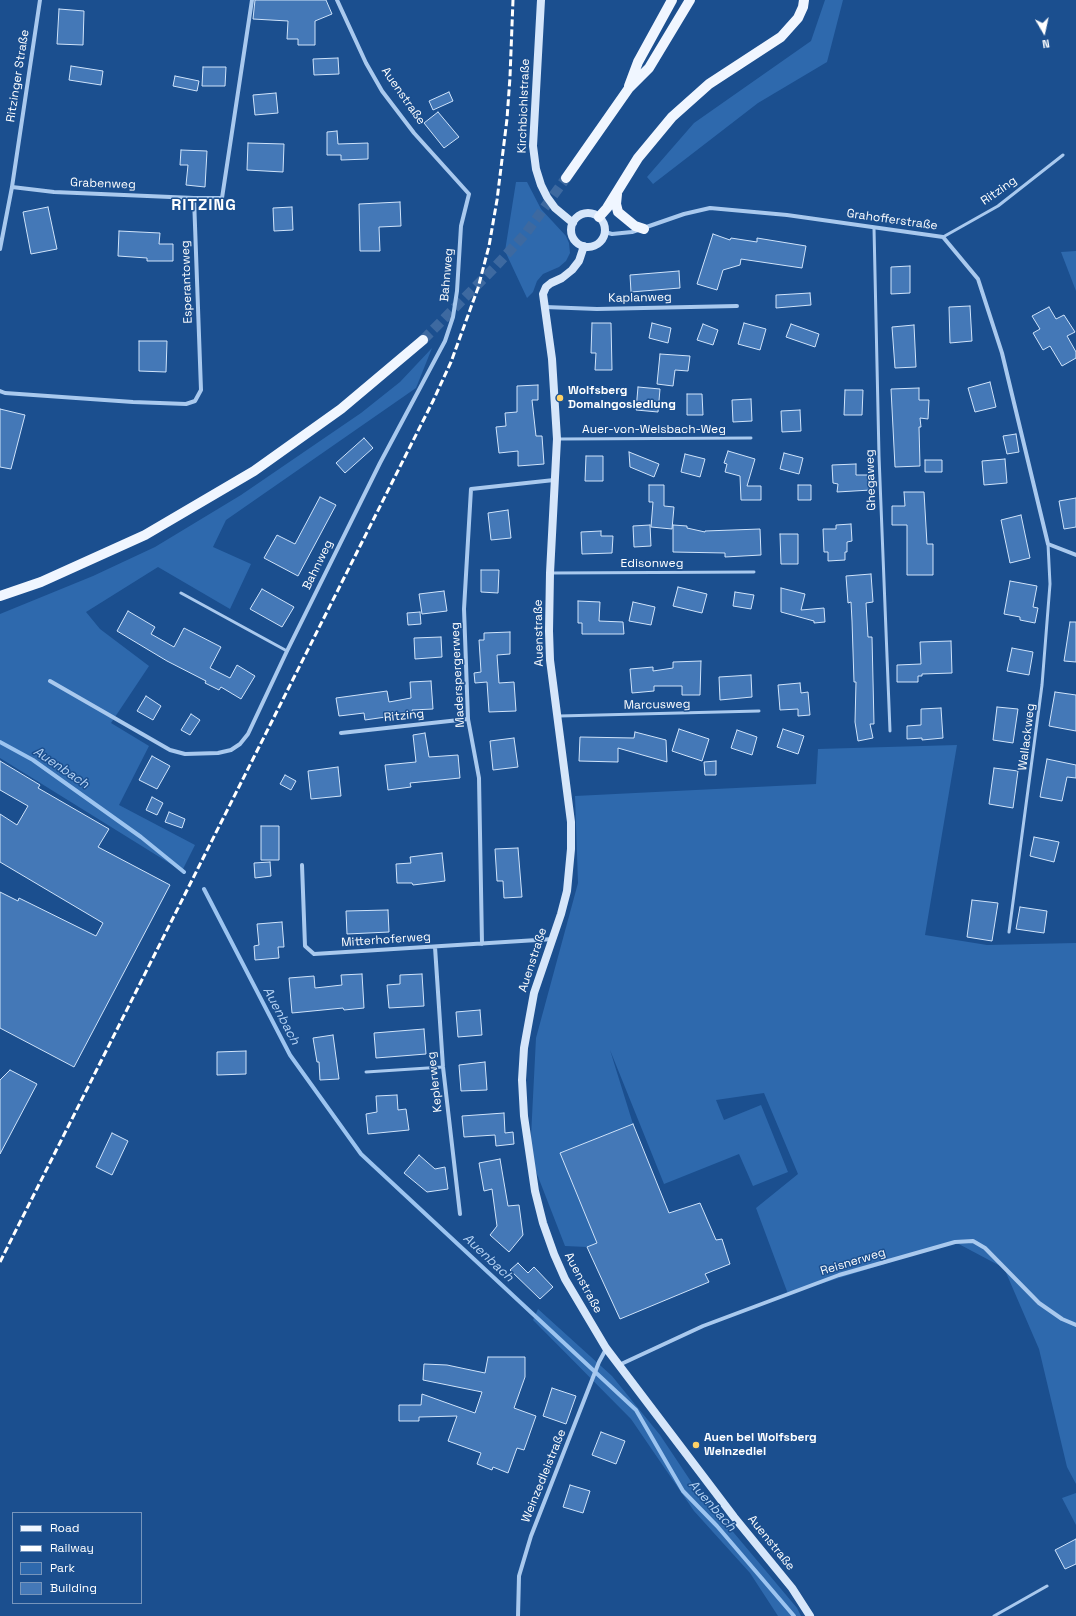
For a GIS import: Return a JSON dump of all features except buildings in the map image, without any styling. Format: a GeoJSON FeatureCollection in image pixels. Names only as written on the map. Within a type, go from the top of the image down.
{"type":"FeatureCollection","features":[{"type":"Feature","properties":{"kind":"main road"},"geometry":{"type":"LineString","coordinates":[[629,88],[638,62],[672,0]]}},
{"type":"Feature","properties":{"kind":"main road"},"geometry":{"type":"LineString","coordinates":[[566,178],[629,88],[649,68],[690,0]]}},
{"type":"Feature","properties":{"kind":"main road"},"geometry":{"type":"LineString","coordinates":[[599,217],[607,208],[638,158],[672,117],[709,84],[781,37],[798,18],[803,7],[804,0]]}},
{"type":"Feature","properties":{"kind":"main road"},"geometry":{"type":"LineString","coordinates":[[617,192],[616,204],[618,212],[634,226],[644,229]]}},
{"type":"Feature","properties":{"kind":"main road"},"geometry":{"type":"LineString","coordinates":[[0,596],[41,582],[145,535],[254,471],[342,409],[423,340]]}},
{"type":"Feature","properties":{"kind":"street","name":"Ritzinger Straße"},"geometry":{"type":"LineString","coordinates":[[0,249],[12,187],[40,0]]}},
{"type":"Feature","properties":{"kind":"street"},"geometry":{"type":"LineString","coordinates":[[194,198],[222,198],[252,0]]}},
{"type":"Feature","properties":{"kind":"street","name":"Auenstraße"},"geometry":{"type":"LineString","coordinates":[[337,0],[366,63],[382,91],[414,133],[469,194]]}},
{"type":"Feature","properties":{"kind":"street","name":"Kirchbichlstraße"},"geometry":{"type":"LineString","coordinates":[[541,0],[533,146],[536,169],[547,197],[555,208],[573,223]]}},
{"type":"Feature","properties":{"kind":"street","name":"Grabenweg"},"geometry":{"type":"LineString","coordinates":[[12,187],[54,192],[194,198]]}},
{"type":"Feature","properties":{"kind":"street","name":"Bahnweg"},"geometry":{"type":"LineString","coordinates":[[50,681],[170,750],[185,754],[218,753],[231,750],[240,744],[248,734],[287,651],[380,463],[445,341],[453,317],[458,291],[461,226],[469,194]]}},
{"type":"Feature","properties":{"kind":"street","name":"Esperantoweg"},"geometry":{"type":"LineString","coordinates":[[0,391],[5,393],[186,404],[195,401],[200,390],[194,198]]}},
{"type":"Feature","properties":{"kind":"street","name":"Grahofferstraße"},"geometry":{"type":"LineString","coordinates":[[605,232],[621,234],[644,229],[684,214],[710,208],[787,215],[943,237],[978,279],[1002,353],[1048,544]]}},
{"type":"Feature","properties":{"kind":"street"},"geometry":{"type":"LineString","coordinates":[[586,214],[599,217],[604,224],[605,232],[599,242],[593,246],[584,246],[577,242],[572,236],[572,227],[573,223],[579,216],[586,214]]}},
{"type":"Feature","properties":{"kind":"street","name":"Auenstraße"},"geometry":{"type":"LineString","coordinates":[[584,246],[579,261],[572,270],[546,287],[543,294],[552,359],[557,439],[550,573],[550,660],[571,822],[571,849],[567,891],[553,939],[534,993],[524,1048],[522,1080],[526,1132],[535,1191],[543,1223],[554,1254],[577,1301],[606,1348],[734,1517],[792,1588],[810,1616]]}},
{"type":"Feature","properties":{"kind":"street","name":"Kaplanweg"},"geometry":{"type":"LineString","coordinates":[[545,307],[597,309],[737,306]]}},
{"type":"Feature","properties":{"kind":"street","name":"Maderspergerweg"},"geometry":{"type":"LineString","coordinates":[[482,944],[478,778],[468,719],[464,609],[471,489],[554,480]]}},
{"type":"Feature","properties":{"kind":"street"},"geometry":{"type":"LineString","coordinates":[[1048,544],[1076,556]]}},
{"type":"Feature","properties":{"kind":"street","name":"Ritzing"},"geometry":{"type":"LineString","coordinates":[[342,733],[468,719]]}},
{"type":"Feature","properties":{"kind":"street","name":"Mitterhoferweg"},"geometry":{"type":"LineString","coordinates":[[302,865],[305,946],[314,954],[553,939]]}},
{"type":"Feature","properties":{"kind":"street","name":"Keplerweg"},"geometry":{"type":"LineString","coordinates":[[435,947],[443,1067],[460,1214]]}},
{"type":"Feature","properties":{"kind":"street","name":"Reisnerweg"},"geometry":{"type":"LineString","coordinates":[[618,1365],[703,1326],[832,1278],[955,1242],[974,1241],[985,1248],[1039,1303],[1062,1319],[1076,1325]]}},
{"type":"Feature","properties":{"kind":"street","name":"Weinzedleistraße"},"geometry":{"type":"LineString","coordinates":[[518,1616],[519,1576],[531,1536],[590,1384],[606,1348]]}},
{"type":"Feature","properties":{"kind":"lane","name":"Ritzing"},"geometry":{"type":"LineString","coordinates":[[943,237],[998,206],[1063,155]]}},
{"type":"Feature","properties":{"kind":"lane","name":"Ghegaweg"},"geometry":{"type":"LineString","coordinates":[[874,228],[879,456],[890,731]]}},
{"type":"Feature","properties":{"kind":"lane","name":"Auer-von-Welsbach-Weg"},"geometry":{"type":"LineString","coordinates":[[557,439],[751,438]]}},
{"type":"Feature","properties":{"kind":"lane","name":"Wallackweg"},"geometry":{"type":"LineString","coordinates":[[1009,932],[1043,678],[1050,584],[1048,544]]}},
{"type":"Feature","properties":{"kind":"lane","name":"Edisonweg"},"geometry":{"type":"LineString","coordinates":[[550,573],[754,572]]}},
{"type":"Feature","properties":{"kind":"lane"},"geometry":{"type":"LineString","coordinates":[[181,593],[287,651]]}},
{"type":"Feature","properties":{"kind":"lane","name":"Marcusweg"},"geometry":{"type":"LineString","coordinates":[[557,716],[759,711]]}},
{"type":"Feature","properties":{"kind":"lane"},"geometry":{"type":"LineString","coordinates":[[366,1072],[443,1067]]}},
{"type":"Feature","properties":{"kind":"lane"},"geometry":{"type":"LineString","coordinates":[[994,1616],[1047,1586]]}},
{"type":"Feature","properties":{"kind":"green space"},"geometry":{"type":"Polygon","coordinates":[[[825,0],[843,0],[827,62],[758,103],[653,184],[647,177],[694,123],[811,41],[825,0]]]}},
{"type":"Feature","properties":{"kind":"green space"},"geometry":{"type":"Polygon","coordinates":[[[516,182],[527,182],[541,209],[566,236],[569,243],[570,253],[566,261],[559,267],[543,274],[537,281],[533,292],[527,298],[505,251],[516,182]]]}},
{"type":"Feature","properties":{"kind":"green space"},"geometry":{"type":"Polygon","coordinates":[[[1076,251],[1076,291],[1061,252],[1076,251]]]}},
{"type":"Feature","properties":{"kind":"green space"},"geometry":{"type":"Polygon","coordinates":[[[432,348],[416,388],[226,520],[213,547],[251,564],[230,609],[158,567],[86,612],[100,629],[149,666],[111,723],[149,746],[119,805],[195,845],[182,871],[0,758],[0,614],[93,576],[155,547],[241,495],[361,413],[400,382],[432,348]]]}},
{"type":"Feature","properties":{"kind":"green space"},"geometry":{"type":"Polygon","coordinates":[[[957,745],[925,935],[987,945],[1076,943],[1076,1484],[1067,1467],[1039,1349],[1004,1268],[955,1242],[788,1294],[756,1208],[798,1174],[764,1093],[716,1100],[724,1120],[761,1105],[788,1172],[753,1186],[739,1154],[664,1184],[610,1050],[633,1124],[561,1154],[597,1243],[587,1247],[565,1246],[530,1156],[536,1038],[578,883],[575,796],[816,784],[818,749],[957,745]]]}},
{"type":"Feature","properties":{"kind":"green space"},"geometry":{"type":"Polygon","coordinates":[[[538,1309],[612,1376],[660,1435],[692,1483],[797,1608],[801,1616],[778,1616],[750,1573],[694,1511],[631,1419],[533,1320],[538,1309]]]}},
{"type":"Feature","properties":{"kind":"green space"},"geometry":{"type":"Polygon","coordinates":[[[1076,1493],[1076,1525],[1062,1498],[1076,1493]]]}},
{"type":"Feature","properties":{"kind":"waterway","name":"Auenbach"},"geometry":{"type":"LineString","coordinates":[[0,742],[33,760],[141,837],[184,872]]}},
{"type":"Feature","properties":{"kind":"waterway","name":"Auenbach"},"geometry":{"type":"LineString","coordinates":[[204,889],[290,1055],[361,1154],[636,1410],[683,1491],[717,1526],[794,1616]]}},
{"type":"Feature","properties":{"kind":"tunnel"},"geometry":{"type":"LineString","coordinates":[[423,340],[496,266],[526,233],[566,178]]}},
{"type":"Feature","properties":{"kind":"railway"},"geometry":{"type":"LineString","coordinates":[[0,1262],[433,401],[451,362],[478,288],[489,246],[497,200],[507,119],[513,0]]}},
{"type":"Feature","properties":{"kind":"place","name":"Wolfsberg Domaingosiedlung"},"geometry":{"type":"Point","coordinates":[560,398]}},
{"type":"Feature","properties":{"kind":"place","name":"Auen bei Wolfsberg Weinzedlei"},"geometry":{"type":"Point","coordinates":[696,1445]}},
{"type":"Feature","properties":{"kind":"district","name":"RITZING"},"geometry":{"type":"Point","coordinates":[204,206]}}]}
